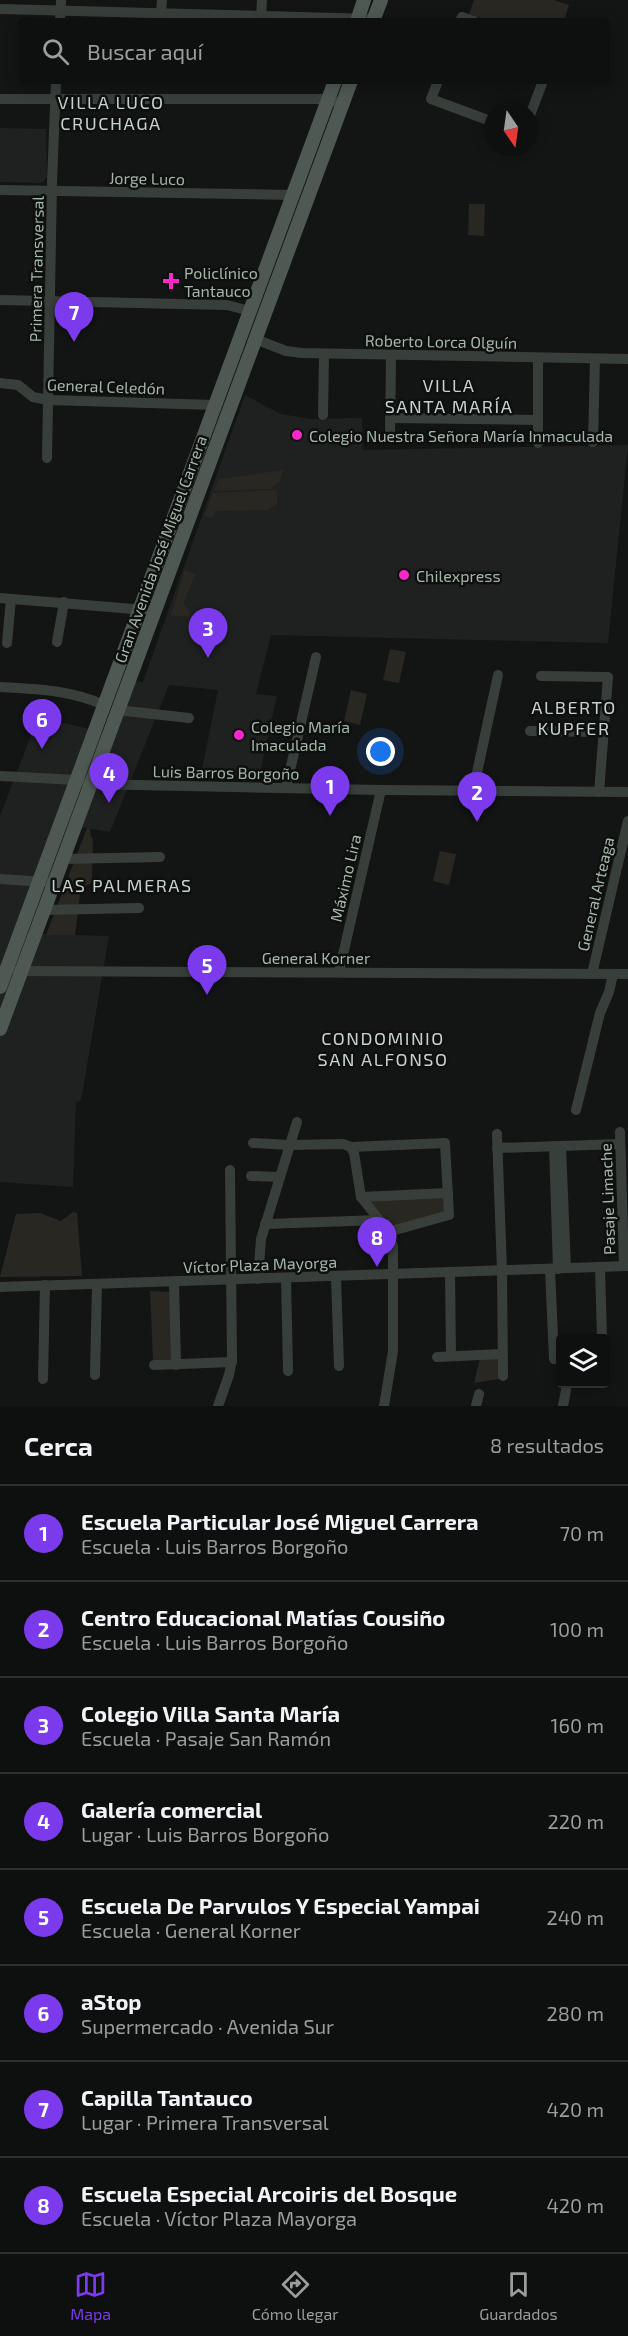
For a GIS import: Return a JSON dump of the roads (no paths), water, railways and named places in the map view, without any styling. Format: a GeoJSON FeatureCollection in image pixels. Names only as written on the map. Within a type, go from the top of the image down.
{"type":"FeatureCollection","features":[{"type":"Feature","properties":{"kind":"main road"},"geometry":{"type":"LineString","coordinates":[[359,18],[364,0]]}},
{"type":"Feature","properties":{"kind":"main road"},"geometry":{"type":"LineString","coordinates":[[374,18],[381,0]]}},
{"type":"Feature","properties":{"kind":"main road","name":"Gran Avenida José Miguel Carrera"},"geometry":{"type":"LineString","coordinates":[[111,707],[140,608],[334,84]]}},
{"type":"Feature","properties":{"kind":"main road","name":"Gran Avenida José Miguel Carrera"},"geometry":{"type":"LineString","coordinates":[[1,980],[46,882],[111,707],[154,613],[350,84]]}},
{"type":"Feature","properties":{"kind":"main road","name":"Gran Avenida José Miguel Carrera"},"geometry":{"type":"LineString","coordinates":[[0,1029],[43,910],[46,882],[62,859],[83,782]]}},
{"type":"Feature","properties":{"kind":"street"},"geometry":{"type":"LineString","coordinates":[[161,13],[162,0]]}},
{"type":"Feature","properties":{"kind":"street"},"geometry":{"type":"LineString","coordinates":[[261,16],[262,0]]}},
{"type":"Feature","properties":{"kind":"street"},"geometry":{"type":"LineString","coordinates":[[0,9],[310,18]]}},
{"type":"Feature","properties":{"kind":"street","name":"Primera Transversal"},"geometry":{"type":"LineString","coordinates":[[47,458],[56,84]]}},
{"type":"Feature","properties":{"kind":"street"},"geometry":{"type":"LineString","coordinates":[[437,84],[431,99],[484,119]]}},
{"type":"Feature","properties":{"kind":"street"},"geometry":{"type":"LineString","coordinates":[[535,102],[542,84]]}},
{"type":"Feature","properties":{"kind":"street"},"geometry":{"type":"LineString","coordinates":[[0,99],[328,99],[342,105]]}},
{"type":"Feature","properties":{"kind":"street","name":"Jorge Luco"},"geometry":{"type":"LineString","coordinates":[[0,190],[292,195]]}},
{"type":"Feature","properties":{"kind":"street"},"geometry":{"type":"LineString","coordinates":[[0,300],[227,305],[250,311]]}},
{"type":"Feature","properties":{"kind":"street","name":"Roberto Lorca Olguín"},"geometry":{"type":"LineString","coordinates":[[255,339],[292,352],[324,354],[628,359]]}},
{"type":"Feature","properties":{"kind":"street"},"geometry":{"type":"LineString","coordinates":[[323,415],[324,354]]}},
{"type":"Feature","properties":{"kind":"street"},"geometry":{"type":"LineString","coordinates":[[390,437],[391,355]]}},
{"type":"Feature","properties":{"kind":"street"},"geometry":{"type":"LineString","coordinates":[[538,358],[538,443]]}},
{"type":"Feature","properties":{"kind":"street"},"geometry":{"type":"LineString","coordinates":[[593,442],[595,359]]}},
{"type":"Feature","properties":{"kind":"street","name":"General Celedón"},"geometry":{"type":"LineString","coordinates":[[0,383],[18,385],[33,397],[48,400],[215,405]]}},
{"type":"Feature","properties":{"kind":"street"},"geometry":{"type":"LineString","coordinates":[[390,418],[538,420]]}},
{"type":"Feature","properties":{"kind":"street"},"geometry":{"type":"LineString","coordinates":[[7,643],[6,598],[140,608],[154,613]]}},
{"type":"Feature","properties":{"kind":"street"},"geometry":{"type":"LineString","coordinates":[[57,642],[64,602]]}},
{"type":"Feature","properties":{"kind":"street"},"geometry":{"type":"LineString","coordinates":[[286,788],[316,657]]}},
{"type":"Feature","properties":{"kind":"street"},"geometry":{"type":"LineString","coordinates":[[473,791],[498,675]]}},
{"type":"Feature","properties":{"kind":"street"},"geometry":{"type":"LineString","coordinates":[[541,676],[608,677],[599,792]]}},
{"type":"Feature","properties":{"kind":"street"},"geometry":{"type":"LineString","coordinates":[[0,687],[61,691],[111,707],[189,718]]}},
{"type":"Feature","properties":{"kind":"street"},"geometry":{"type":"LineString","coordinates":[[530,731],[603,732]]}},
{"type":"Feature","properties":{"kind":"street","name":"Luis Barros Borgoño"},"geometry":{"type":"LineString","coordinates":[[0,776],[83,782],[286,788],[628,792]]}},
{"type":"Feature","properties":{"kind":"street","name":"Máximo Lira"},"geometry":{"type":"LineString","coordinates":[[339,972],[381,790]]}},
{"type":"Feature","properties":{"kind":"street","name":"General Arteaga"},"geometry":{"type":"LineString","coordinates":[[592,974],[628,821]]}},
{"type":"Feature","properties":{"kind":"street"},"geometry":{"type":"LineString","coordinates":[[62,859],[160,857]]}},
{"type":"Feature","properties":{"kind":"street"},"geometry":{"type":"LineString","coordinates":[[0,879],[46,882]]}},
{"type":"Feature","properties":{"kind":"street"},"geometry":{"type":"LineString","coordinates":[[43,910],[139,908]]}},
{"type":"Feature","properties":{"kind":"street","name":"General Korner"},"geometry":{"type":"LineString","coordinates":[[1,980],[22,970],[628,974]]}},
{"type":"Feature","properties":{"kind":"street"},"geometry":{"type":"LineString","coordinates":[[576,1110],[600,1013],[609,992],[613,974]]}},
{"type":"Feature","properties":{"kind":"street"},"geometry":{"type":"LineString","coordinates":[[258,1279],[258,1254],[265,1224],[297,1122]]}},
{"type":"Feature","properties":{"kind":"street","name":"Pasaje Limache"},"geometry":{"type":"LineString","coordinates":[[620,1132],[626,1266]]}},
{"type":"Feature","properties":{"kind":"street"},"geometry":{"type":"LineString","coordinates":[[497,1134],[503,1377]]}},
{"type":"Feature","properties":{"kind":"street"},"geometry":{"type":"LineString","coordinates":[[253,1143],[343,1144],[351,1147],[445,1143],[449,1215],[388,1232]]}},
{"type":"Feature","properties":{"kind":"street"},"geometry":{"type":"LineString","coordinates":[[497,1148],[620,1144]]}},
{"type":"Feature","properties":{"kind":"street"},"geometry":{"type":"LineString","coordinates":[[554,1359],[558,1269],[557,1146]]}},
{"type":"Feature","properties":{"kind":"street"},"geometry":{"type":"LineString","coordinates":[[351,1147],[361,1197],[388,1232],[393,1246],[393,1361],[384,1406]]}},
{"type":"Feature","properties":{"kind":"street"},"geometry":{"type":"LineString","coordinates":[[218,1406],[232,1362],[230,1170]]}},
{"type":"Feature","properties":{"kind":"street"},"geometry":{"type":"LineString","coordinates":[[251,1176],[280,1177]]}},
{"type":"Feature","properties":{"kind":"street"},"geometry":{"type":"LineString","coordinates":[[361,1197],[448,1193]]}},
{"type":"Feature","properties":{"kind":"street"},"geometry":{"type":"LineString","coordinates":[[265,1224],[379,1220]]}},
{"type":"Feature","properties":{"kind":"street","name":"Víctor Plaza Mayorga"},"geometry":{"type":"LineString","coordinates":[[0,1287],[626,1266]]}},
{"type":"Feature","properties":{"kind":"street"},"geometry":{"type":"LineString","coordinates":[[600,1267],[603,1334]]}},
{"type":"Feature","properties":{"kind":"street"},"geometry":{"type":"LineString","coordinates":[[450,1272],[451,1356]]}},
{"type":"Feature","properties":{"kind":"street"},"geometry":{"type":"LineString","coordinates":[[336,1277],[339,1366]]}},
{"type":"Feature","properties":{"kind":"street"},"geometry":{"type":"LineString","coordinates":[[286,1278],[288,1371]]}},
{"type":"Feature","properties":{"kind":"street"},"geometry":{"type":"LineString","coordinates":[[174,1282],[176,1365]]}},
{"type":"Feature","properties":{"kind":"street"},"geometry":{"type":"LineString","coordinates":[[95,1375],[97,1284]]}},
{"type":"Feature","properties":{"kind":"street"},"geometry":{"type":"LineString","coordinates":[[43,1379],[45,1286]]}},
{"type":"Feature","properties":{"kind":"street"},"geometry":{"type":"LineString","coordinates":[[437,1357],[502,1354]]}},
{"type":"Feature","properties":{"kind":"street"},"geometry":{"type":"LineString","coordinates":[[154,1365],[232,1362]]}},
{"type":"Feature","properties":{"kind":"street"},"geometry":{"type":"LineString","coordinates":[[563,1406],[566,1390]]}},
{"type":"Feature","properties":{"kind":"street"},"geometry":{"type":"LineString","coordinates":[[476,1406],[478,1394]]}},
{"type":"Feature","properties":{"kind":"place","name":"Policlínico Tantauco"},"geometry":{"type":"Point","coordinates":[171,281]}},
{"type":"Feature","properties":{"kind":"place","name":"Capilla Tantauco"},"geometry":{"type":"Point","coordinates":[74,342]}},
{"type":"Feature","properties":{"kind":"place","name":"Colegio Nuestra Señora María Inmaculada"},"geometry":{"type":"Point","coordinates":[297,435]}},
{"type":"Feature","properties":{"kind":"place","name":"Chilexpress"},"geometry":{"type":"Point","coordinates":[404,575]}},
{"type":"Feature","properties":{"kind":"place","name":"Colegio Villa Santa María"},"geometry":{"type":"Point","coordinates":[208,658]}},
{"type":"Feature","properties":{"kind":"place","name":"Colegio María Imaculada"},"geometry":{"type":"Point","coordinates":[239,735]}},
{"type":"Feature","properties":{"kind":"place","name":"aStop"},"geometry":{"type":"Point","coordinates":[42,749]}},
{"type":"Feature","properties":{"kind":"place","name":"Galería comercial"},"geometry":{"type":"Point","coordinates":[109,803]}},
{"type":"Feature","properties":{"kind":"place","name":"Escuela Particular José Miguel Carrera"},"geometry":{"type":"Point","coordinates":[330,816]}},
{"type":"Feature","properties":{"kind":"place","name":"Centro Educacional Matías Cousiño"},"geometry":{"type":"Point","coordinates":[477,822]}},
{"type":"Feature","properties":{"kind":"place","name":"Escuela De Parvulos Y Especial Yampai"},"geometry":{"type":"Point","coordinates":[207,995]}},
{"type":"Feature","properties":{"kind":"place","name":"Escuela Especial Arcoiris del Bosque"},"geometry":{"type":"Point","coordinates":[377,1267]}},
{"type":"Feature","properties":{"kind":"district","name":"VILLA LUCO CRUCHAGA"},"geometry":{"type":"Point","coordinates":[111,112]}},
{"type":"Feature","properties":{"kind":"district","name":"VILLA SANTA MARÍA"},"geometry":{"type":"Point","coordinates":[449,395]}},
{"type":"Feature","properties":{"kind":"district","name":"ALBERTO KUPFER"},"geometry":{"type":"Point","coordinates":[574,717]}},
{"type":"Feature","properties":{"kind":"district","name":"LAS PALMERAS"},"geometry":{"type":"Point","coordinates":[122,885]}},
{"type":"Feature","properties":{"kind":"district","name":"CONDOMINIO SAN ALFONSO"},"geometry":{"type":"Point","coordinates":[383,1048]}}]}
